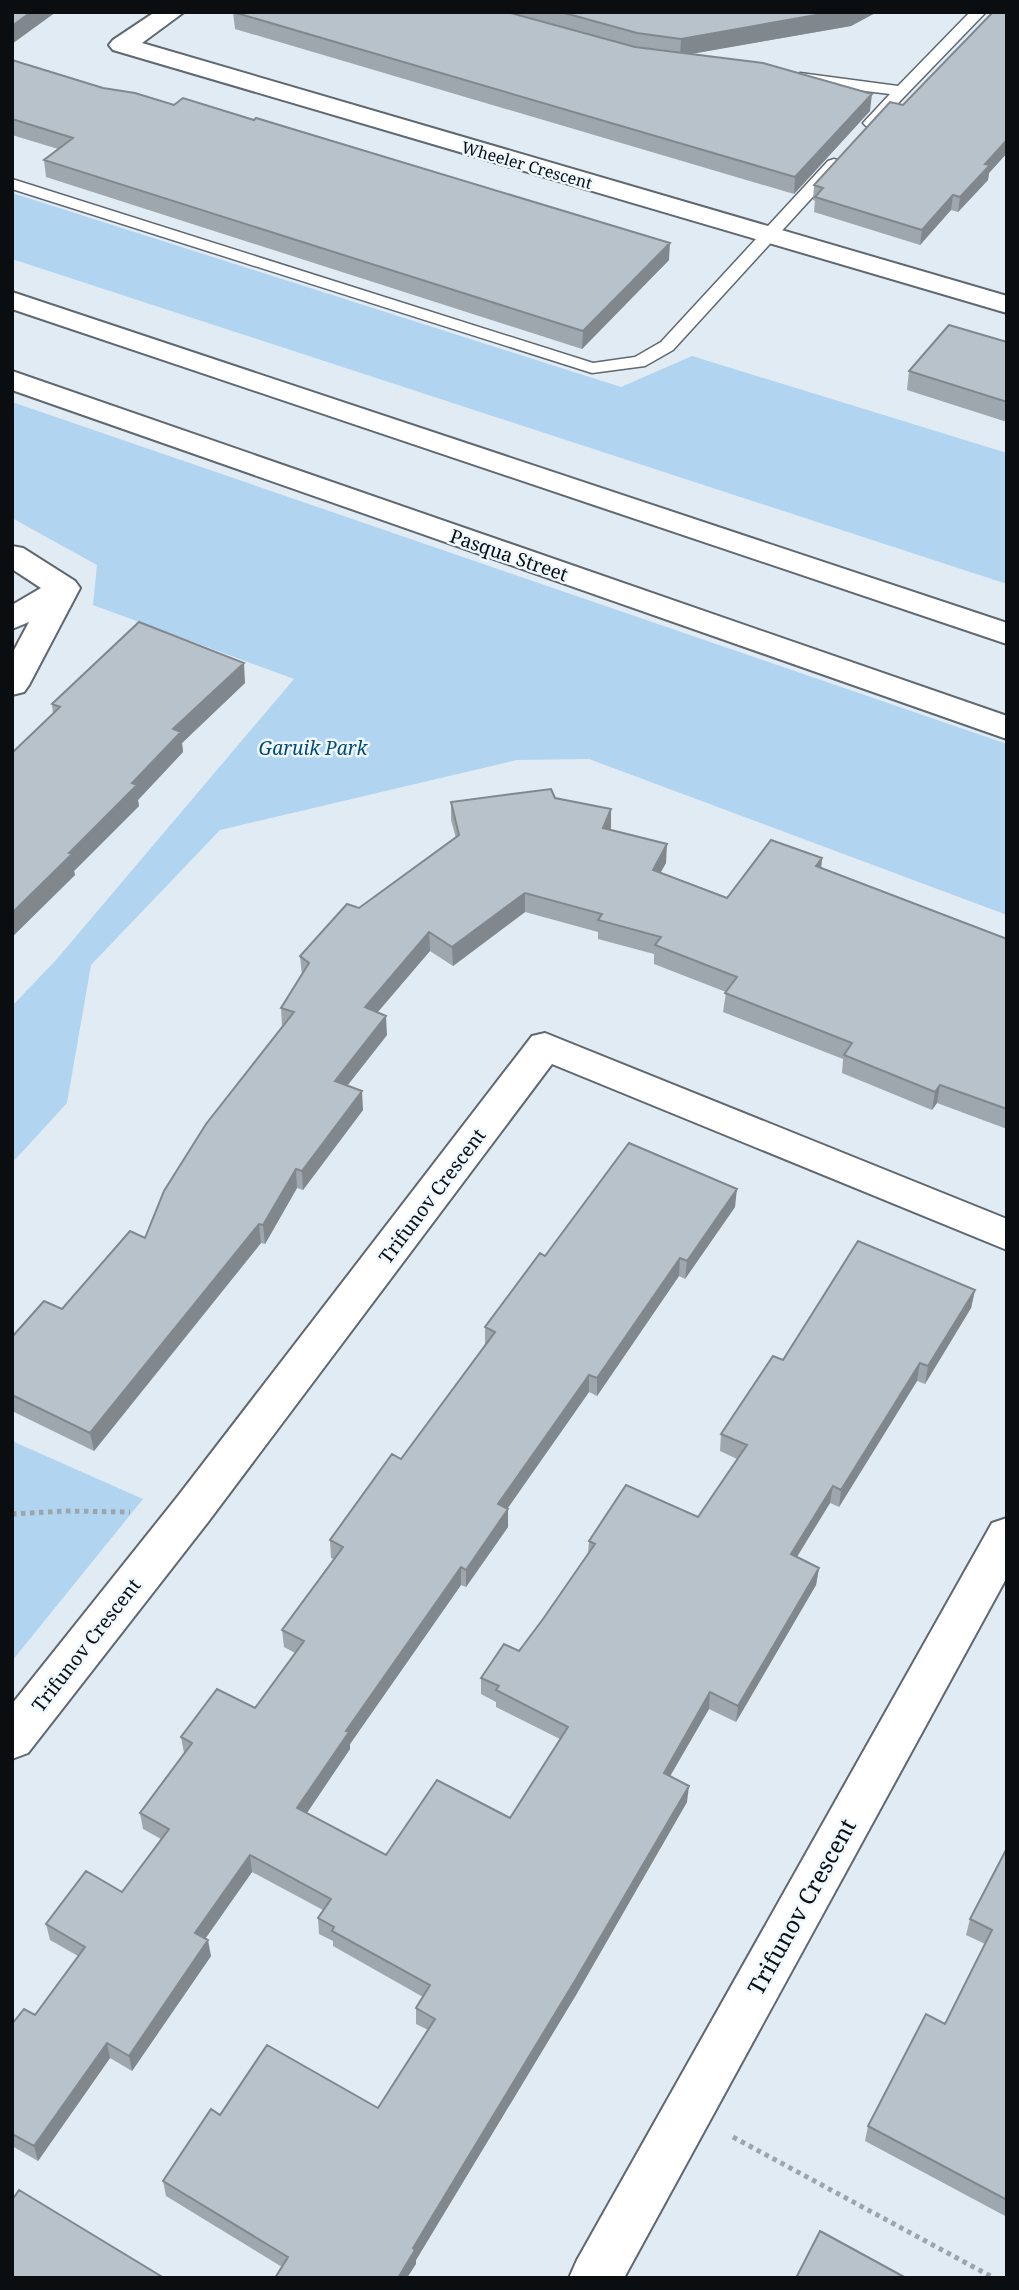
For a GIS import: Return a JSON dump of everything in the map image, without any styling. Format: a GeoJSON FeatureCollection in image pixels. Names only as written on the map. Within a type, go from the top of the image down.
{"type":"FeatureCollection","features":[{"type":"Feature","properties":{"kind":"street","name":"Wheeler Crescent"},"geometry":{"type":"LineString","coordinates":[[172,12],[122,45],[769,236],[1001,295]]}},
{"type":"Feature","properties":{"kind":"street"},"geometry":{"type":"LineString","coordinates":[[12,300],[1007,634]]}},
{"type":"Feature","properties":{"kind":"street","name":"Pasqua Street"},"geometry":{"type":"LineString","coordinates":[[12,380],[1007,728]]}},
{"type":"Feature","properties":{"kind":"street"},"geometry":{"type":"LineString","coordinates":[[12,555],[64,588]]}},
{"type":"Feature","properties":{"kind":"street"},"geometry":{"type":"LineString","coordinates":[[12,619],[64,588]]}},
{"type":"Feature","properties":{"kind":"street"},"geometry":{"type":"LineString","coordinates":[[12,685],[64,588]]}},
{"type":"Feature","properties":{"kind":"street","name":"Trifunov Crescent"},"geometry":{"type":"LineString","coordinates":[[12,1739],[193,1509],[545,1046],[1007,1235]]}},
{"type":"Feature","properties":{"kind":"street","name":"Trifunov Crescent"},"geometry":{"type":"LineString","coordinates":[[596,2278],[1007,1536]]}},
{"type":"Feature","properties":{"kind":"lane"},"geometry":{"type":"LineString","coordinates":[[864,131],[979,12]]}},
{"type":"Feature","properties":{"kind":"lane"},"geometry":{"type":"LineString","coordinates":[[781,76],[901,91]]}},
{"type":"Feature","properties":{"kind":"lane"},"geometry":{"type":"LineString","coordinates":[[12,184],[592,368],[639,362],[667,346],[846,152]]}},
{"type":"Feature","properties":{"kind":"path"},"geometry":{"type":"LineString","coordinates":[[12,1514],[193,1509]]}},
{"type":"Feature","properties":{"kind":"path"},"geometry":{"type":"LineString","coordinates":[[689,2113],[994,2278]]}},
{"type":"Feature","properties":{"kind":"green space"},"geometry":{"type":"Polygon","coordinates":[[[12,193],[621,387],[692,356],[1007,453],[1007,584],[12,259],[12,193]]]}},
{"type":"Feature","properties":{"kind":"green space","name":"Garuik Park"},"geometry":{"type":"Polygon","coordinates":[[[12,402],[1007,744],[1007,915],[589,759],[517,760],[220,830],[91,965],[67,1103],[12,1163],[12,1006],[56,960],[294,679],[93,605],[97,565],[12,518],[12,402]]]}},
{"type":"Feature","properties":{"kind":"green space"},"geometry":{"type":"Polygon","coordinates":[[[12,1441],[143,1499],[12,1661],[12,1441]]]}},
{"type":"Feature","properties":{"kind":"building"},"geometry":{"type":"Polygon","coordinates":[[[12,12],[31,12],[12,26],[12,12]]]}},
{"type":"Feature","properties":{"kind":"building"},"geometry":{"type":"Polygon","coordinates":[[[233,12],[507,12],[635,47],[763,63],[872,94],[795,177],[233,12]]]}},
{"type":"Feature","properties":{"kind":"building"},"geometry":{"type":"Polygon","coordinates":[[[561,12],[833,12],[681,39],[637,33],[561,12]]]}},
{"type":"Feature","properties":{"kind":"building"},"geometry":{"type":"Polygon","coordinates":[[[993,12],[1007,12],[1007,140],[985,164],[990,165],[960,197],[953,195],[922,230],[815,197],[823,188],[814,185],[890,102],[903,105],[993,12]]]}},
{"type":"Feature","properties":{"kind":"building"},"geometry":{"type":"Polygon","coordinates":[[[12,60],[103,88],[135,93],[174,105],[183,98],[254,120],[256,118],[670,243],[583,331],[44,160],[73,138],[12,119],[12,60]]]}},
{"type":"Feature","properties":{"kind":"building"},"geometry":{"type":"Polygon","coordinates":[[[949,325],[1007,342],[1007,402],[909,371],[949,325]]]}},
{"type":"Feature","properties":{"kind":"building"},"geometry":{"type":"Polygon","coordinates":[[[139,622],[244,663],[173,729],[181,732],[132,783],[137,785],[12,913],[12,753],[60,707],[52,704],[139,622]]]}},
{"type":"Feature","properties":{"kind":"building"},"geometry":{"type":"Polygon","coordinates":[[[551,789],[555,798],[611,809],[603,828],[667,844],[653,870],[727,898],[771,840],[822,858],[816,866],[1007,939],[1007,1109],[940,1085],[935,1092],[844,1055],[852,1043],[725,993],[737,977],[655,945],[661,937],[598,920],[602,914],[525,893],[452,947],[429,932],[365,1007],[386,1016],[335,1081],[362,1091],[302,1171],[296,1169],[263,1225],[259,1224],[90,1433],[12,1395],[12,1337],[44,1301],[62,1309],[130,1231],[145,1238],[164,1191],[206,1124],[294,1012],[281,1008],[309,963],[300,956],[347,904],[359,908],[459,835],[451,802],[551,789]]]}},
{"type":"Feature","properties":{"kind":"building"},"geometry":{"type":"Polygon","coordinates":[[[629,1143],[737,1189],[687,1261],[680,1258],[597,1378],[589,1375],[498,1504],[508,1509],[466,1570],[461,1567],[346,1731],[349,1732],[297,1808],[386,1855],[437,1780],[510,1818],[568,1727],[496,1690],[499,1686],[481,1678],[504,1644],[519,1651],[595,1544],[589,1541],[626,1485],[698,1517],[747,1445],[721,1434],[773,1356],[783,1360],[858,1241],[975,1290],[928,1366],[920,1363],[841,1490],[833,1486],[791,1554],[819,1568],[738,1706],[710,1692],[664,1773],[689,1786],[413,2248],[415,2250],[398,2278],[275,2278],[288,2257],[163,2181],[211,2109],[220,2115],[267,2045],[378,2108],[435,2019],[416,2008],[430,1985],[332,1931],[334,1927],[318,1918],[331,1899],[250,1855],[195,1933],[208,1940],[129,2056],[107,2043],[34,2146],[12,2134],[12,2024],[24,2009],[35,2015],[85,1947],[46,1924],[86,1871],[122,1892],[169,1829],[140,1813],[192,1743],[181,1737],[217,1689],[255,1708],[304,1641],[282,1630],[343,1547],[330,1540],[392,1454],[401,1459],[495,1332],[485,1327],[540,1253],[545,1256],[629,1143]]]}},
{"type":"Feature","properties":{"kind":"building"},"geometry":{"type":"Polygon","coordinates":[[[1007,1848],[1007,2200],[868,2126],[926,2014],[945,2024],[992,1930],[970,1919],[1007,1848]]]}},
{"type":"Feature","properties":{"kind":"building"},"geometry":{"type":"Polygon","coordinates":[[[19,2190],[164,2278],[12,2278],[12,2200],[19,2190]]]}},
{"type":"Feature","properties":{"kind":"building"},"geometry":{"type":"Polygon","coordinates":[[[820,2231],[906,2278],[796,2278],[820,2231]]]}}]}
